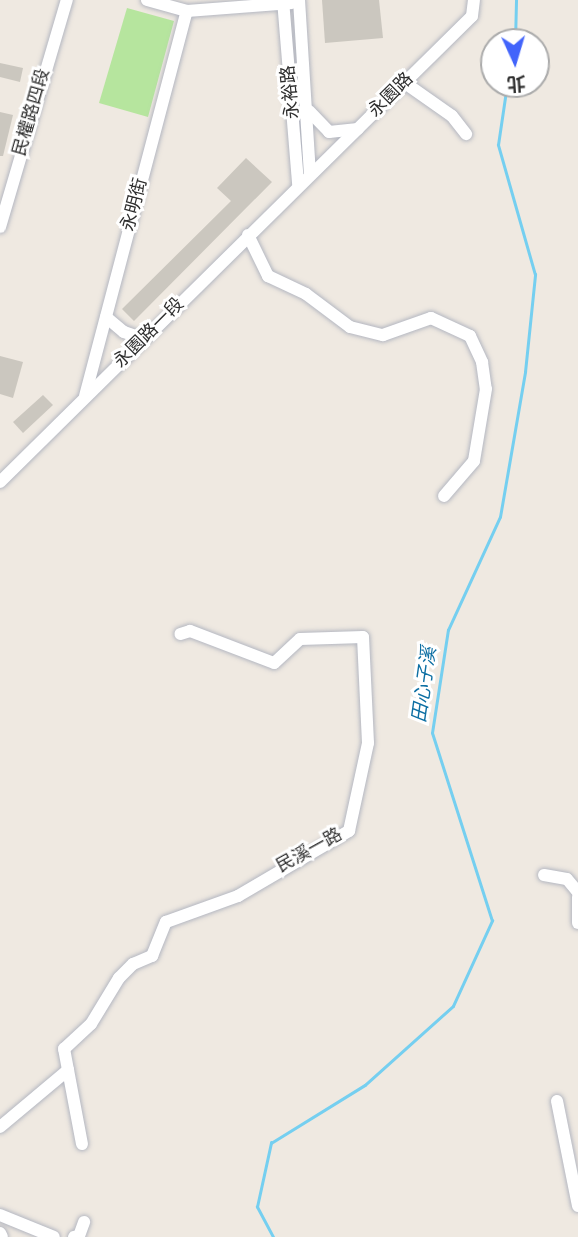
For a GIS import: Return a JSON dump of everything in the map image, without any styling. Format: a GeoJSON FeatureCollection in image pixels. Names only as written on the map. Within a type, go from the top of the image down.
{"type":"FeatureCollection","features":[{"type":"Feature","properties":{"kind":"street","name":"民權路四段"},"geometry":{"type":"LineString","coordinates":[[0,227],[66,0]]}},
{"type":"Feature","properties":{"kind":"street"},"geometry":{"type":"LineString","coordinates":[[146,0],[187,11],[299,1]]}},
{"type":"Feature","properties":{"kind":"street","name":"永園路"},"geometry":{"type":"LineString","coordinates":[[298,184],[358,129],[472,16],[474,0]]}},
{"type":"Feature","properties":{"kind":"street","name":"永裕路"},"geometry":{"type":"LineString","coordinates":[[299,1],[310,173]]}},
{"type":"Feature","properties":{"kind":"street","name":"永裕路"},"geometry":{"type":"LineString","coordinates":[[283,2],[298,184]]}},
{"type":"Feature","properties":{"kind":"street","name":"永明街"},"geometry":{"type":"LineString","coordinates":[[85,398],[187,11]]}},
{"type":"Feature","properties":{"kind":"street"},"geometry":{"type":"LineString","coordinates":[[405,83],[452,116],[466,134]]}},
{"type":"Feature","properties":{"kind":"street"},"geometry":{"type":"LineString","coordinates":[[308,110],[329,132],[358,129]]}},
{"type":"Feature","properties":{"kind":"street","name":"永園路一段"},"geometry":{"type":"LineString","coordinates":[[0,482],[298,184]]}},
{"type":"Feature","properties":{"kind":"street"},"geometry":{"type":"LineString","coordinates":[[248,235],[268,275],[306,294],[350,327],[383,335],[431,318],[470,336],[482,362],[484,401],[474,461],[444,496]]}},
{"type":"Feature","properties":{"kind":"street"},"geometry":{"type":"LineString","coordinates":[[106,317],[124,332],[144,340]]}},
{"type":"Feature","properties":{"kind":"street","name":"民溪一路"},"geometry":{"type":"LineString","coordinates":[[68,1070],[64,1049],[91,1024],[119,978],[133,964],[152,956],[166,922],[238,896],[349,831],[368,743],[363,638],[300,639],[274,663],[190,631],[180,634]]}},
{"type":"Feature","properties":{"kind":"street"},"geometry":{"type":"LineString","coordinates":[[544,875],[567,879],[578,894],[578,923]]}},
{"type":"Feature","properties":{"kind":"street"},"geometry":{"type":"LineString","coordinates":[[0,1127],[68,1070],[82,1144]]}},
{"type":"Feature","properties":{"kind":"street"},"geometry":{"type":"LineString","coordinates":[[556,1101],[578,1206]]}},
{"type":"Feature","properties":{"kind":"street"},"geometry":{"type":"LineString","coordinates":[[0,1215],[54,1237]]}},
{"type":"Feature","properties":{"kind":"street"},"geometry":{"type":"LineString","coordinates":[[74,1237],[79,1236],[84,1222]]}},
{"type":"Feature","properties":{"kind":"green space"},"geometry":{"type":"Polygon","coordinates":[[[127,8],[174,21],[148,117],[99,103],[127,8]]]}},
{"type":"Feature","properties":{"kind":"building"},"geometry":{"type":"Polygon","coordinates":[[[322,0],[379,0],[383,38],[325,43],[322,0]]]}},
{"type":"Feature","properties":{"kind":"building"},"geometry":{"type":"Polygon","coordinates":[[[0,63],[23,68],[20,82],[0,77],[0,63]]]}},
{"type":"Feature","properties":{"kind":"building"},"geometry":{"type":"Polygon","coordinates":[[[0,112],[13,115],[3,156],[0,156],[0,112]]]}},
{"type":"Feature","properties":{"kind":"building"},"geometry":{"type":"Polygon","coordinates":[[[246,158],[272,182],[134,321],[122,309],[231,201],[217,188],[246,158]]]}},
{"type":"Feature","properties":{"kind":"building"},"geometry":{"type":"Polygon","coordinates":[[[0,356],[23,362],[13,398],[0,394],[0,356]]]}},
{"type":"Feature","properties":{"kind":"building"},"geometry":{"type":"Polygon","coordinates":[[[43,395],[53,405],[23,433],[13,422],[43,395]]]}},
{"type":"Feature","properties":{"kind":"waterway","name":"田心子溪"},"geometry":{"type":"LineString","coordinates":[[515,28],[516,0]]}},
{"type":"Feature","properties":{"kind":"waterway","name":"田心子溪"},"geometry":{"type":"LineString","coordinates":[[273,1237],[257,1207],[271,1143],[365,1085],[453,1006],[492,921],[432,733],[448,630],[500,517],[525,372],[535,275],[498,145],[505,98]]}}]}
